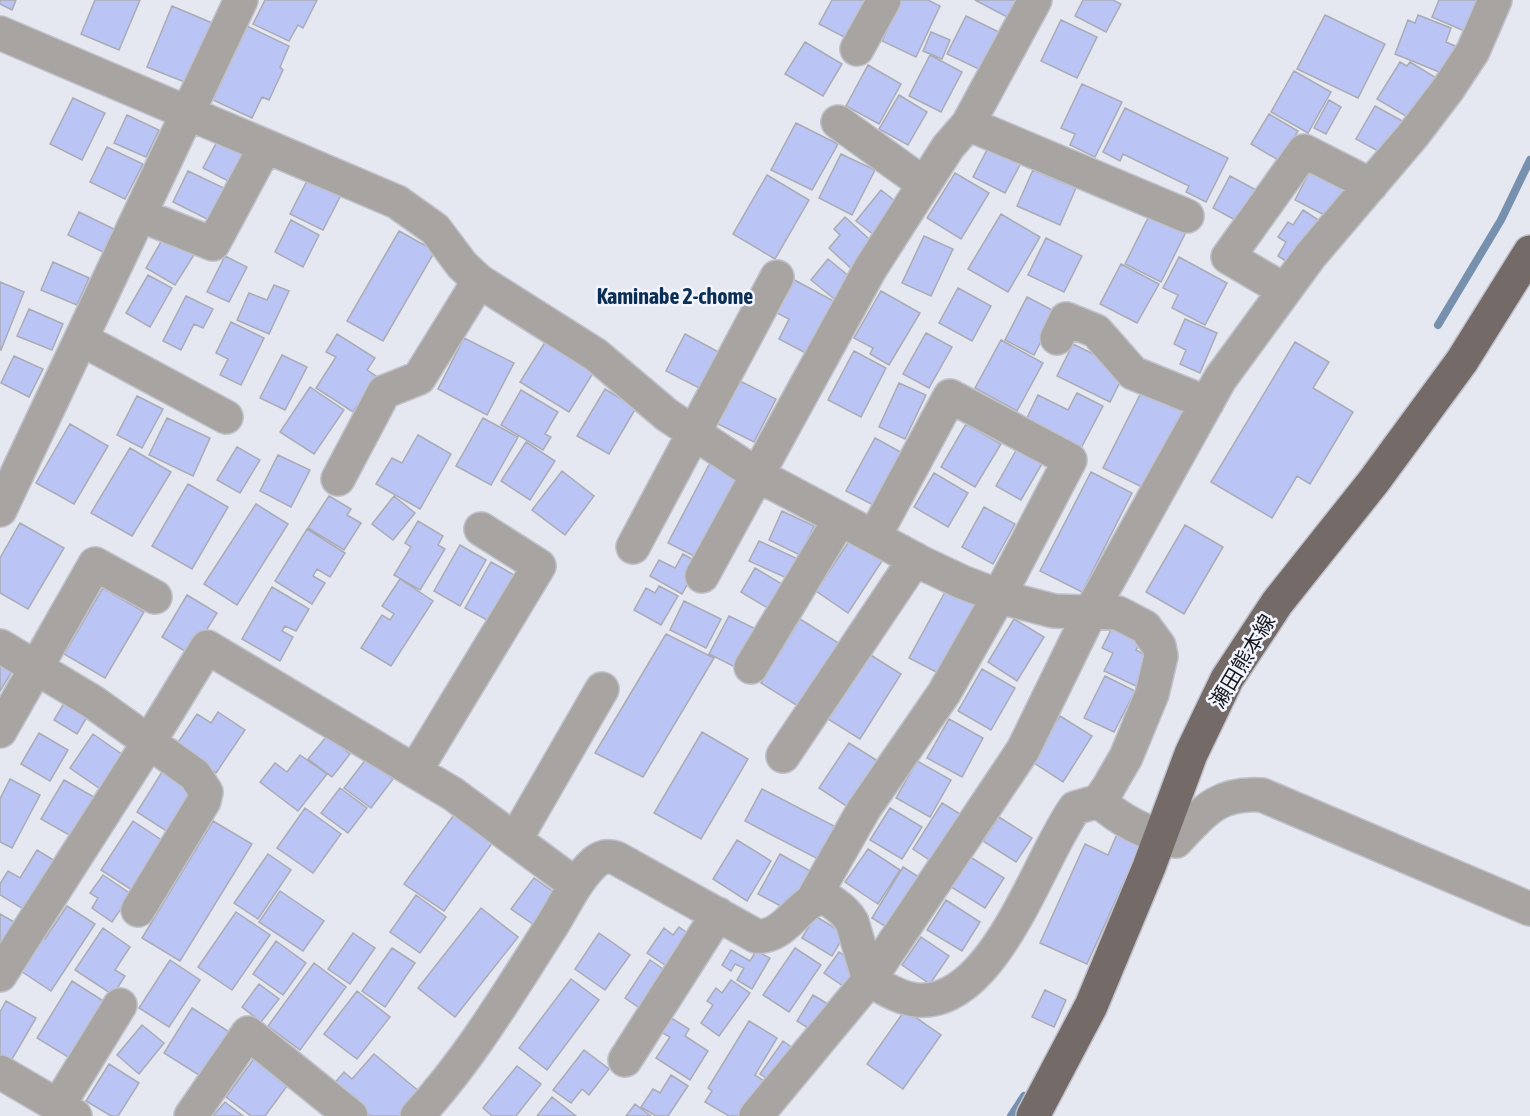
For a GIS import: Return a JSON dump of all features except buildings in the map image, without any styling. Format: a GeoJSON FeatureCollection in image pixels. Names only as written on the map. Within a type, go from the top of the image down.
{"type":"FeatureCollection","features":[{"type":"Feature","properties":{"kind":"main road","name":"瀬田熊本線"},"geometry":{"type":"LineString","coordinates":[[1033,1116],[1091,1006],[1149,867],[1191,754],[1227,679],[1277,603],[1374,482],[1462,361],[1530,252]]}},
{"type":"Feature","properties":{"kind":"street"},"geometry":{"type":"LineString","coordinates":[[0,510],[241,0]]}},
{"type":"Feature","properties":{"kind":"street"},"geometry":{"type":"LineString","coordinates":[[857,49],[884,0]]}},
{"type":"Feature","properties":{"kind":"street"},"geometry":{"type":"LineString","coordinates":[[702,576],[870,270],[948,147],[968,124],[1035,0]]}},
{"type":"Feature","properties":{"kind":"street"},"geometry":{"type":"LineString","coordinates":[[756,1116],[869,980],[1023,750],[1090,613],[1220,379],[1284,290],[1413,135],[1461,70],[1473,51],[1495,0]]}},
{"type":"Feature","properties":{"kind":"street"},"geometry":{"type":"LineString","coordinates":[[0,33],[397,202],[423,218],[435,229],[462,264],[479,281],[596,355],[692,433],[756,474],[915,559],[999,596],[1054,611],[1108,612],[1137,621],[1153,636],[1161,656],[1152,694],[1126,757],[1099,801],[1075,808],[1003,937],[964,985],[943,998],[915,1000],[901,997],[869,980],[848,914],[825,897],[813,900]]}},
{"type":"Feature","properties":{"kind":"street"},"geometry":{"type":"LineString","coordinates":[[838,122],[924,184]]}},
{"type":"Feature","properties":{"kind":"street"},"geometry":{"type":"LineString","coordinates":[[968,124],[1187,216]]}},
{"type":"Feature","properties":{"kind":"street"},"geometry":{"type":"LineString","coordinates":[[140,215],[213,244],[265,147]]}},
{"type":"Feature","properties":{"kind":"street"},"geometry":{"type":"LineString","coordinates":[[1284,290],[1228,256],[1304,151],[1371,185]]}},
{"type":"Feature","properties":{"kind":"street"},"geometry":{"type":"LineString","coordinates":[[633,547],[777,277]]}},
{"type":"Feature","properties":{"kind":"street"},"geometry":{"type":"LineString","coordinates":[[339,479],[384,392],[419,378],[479,281]]}},
{"type":"Feature","properties":{"kind":"street"},"geometry":{"type":"LineString","coordinates":[[1065,321],[1096,331],[1133,373],[1207,403]]}},
{"type":"Feature","properties":{"kind":"street"},"geometry":{"type":"LineString","coordinates":[[81,339],[226,417]]}},
{"type":"Feature","properties":{"kind":"street"},"geometry":{"type":"LineString","coordinates":[[433,1111],[576,885],[597,860],[607,856],[616,858],[756,936],[767,938],[786,925],[813,900],[864,809],[926,722],[999,596],[1070,460],[950,396],[874,537]]}},
{"type":"Feature","properties":{"kind":"street"},"geometry":{"type":"LineString","coordinates":[[751,668],[840,519]]}},
{"type":"Feature","properties":{"kind":"street"},"geometry":{"type":"LineString","coordinates":[[415,771],[539,566],[481,529]]}},
{"type":"Feature","properties":{"kind":"street"},"geometry":{"type":"LineString","coordinates":[[783,756],[915,559]]}},
{"type":"Feature","properties":{"kind":"street"},"geometry":{"type":"LineString","coordinates":[[0,731],[95,564],[155,597]]}},
{"type":"Feature","properties":{"kind":"street"},"geometry":{"type":"LineString","coordinates":[[0,646],[93,702],[195,775],[206,792],[204,801],[138,910]]}},
{"type":"Feature","properties":{"kind":"street"},"geometry":{"type":"LineString","coordinates":[[0,975],[207,647],[453,794],[576,885]]}},
{"type":"Feature","properties":{"kind":"street"},"geometry":{"type":"LineString","coordinates":[[515,840],[602,689]]}},
{"type":"Feature","properties":{"kind":"street"},"geometry":{"type":"LineString","coordinates":[[1099,801],[1111,812],[1159,837],[1176,842],[1204,811],[1216,802],[1246,794],[1262,795],[1530,909]]}},
{"type":"Feature","properties":{"kind":"street"},"geometry":{"type":"LineString","coordinates":[[625,1060],[718,914]]}},
{"type":"Feature","properties":{"kind":"street"},"geometry":{"type":"LineString","coordinates":[[0,1072],[67,1111],[120,1005]]}},
{"type":"Feature","properties":{"kind":"street"},"geometry":{"type":"LineString","coordinates":[[191,1116],[239,1026],[351,1116]]}},
{"type":"Feature","properties":{"kind":"waterway"},"geometry":{"type":"LineString","coordinates":[[1438,325],[1501,220],[1530,160]]}},
{"type":"Feature","properties":{"kind":"waterway"},"geometry":{"type":"LineString","coordinates":[[1011,1116],[1024,1096]]}},
{"type":"Feature","properties":{"kind":"district","name":"Kaminabe 2-chome"},"geometry":{"type":"Point","coordinates":[675,296]}}]}
